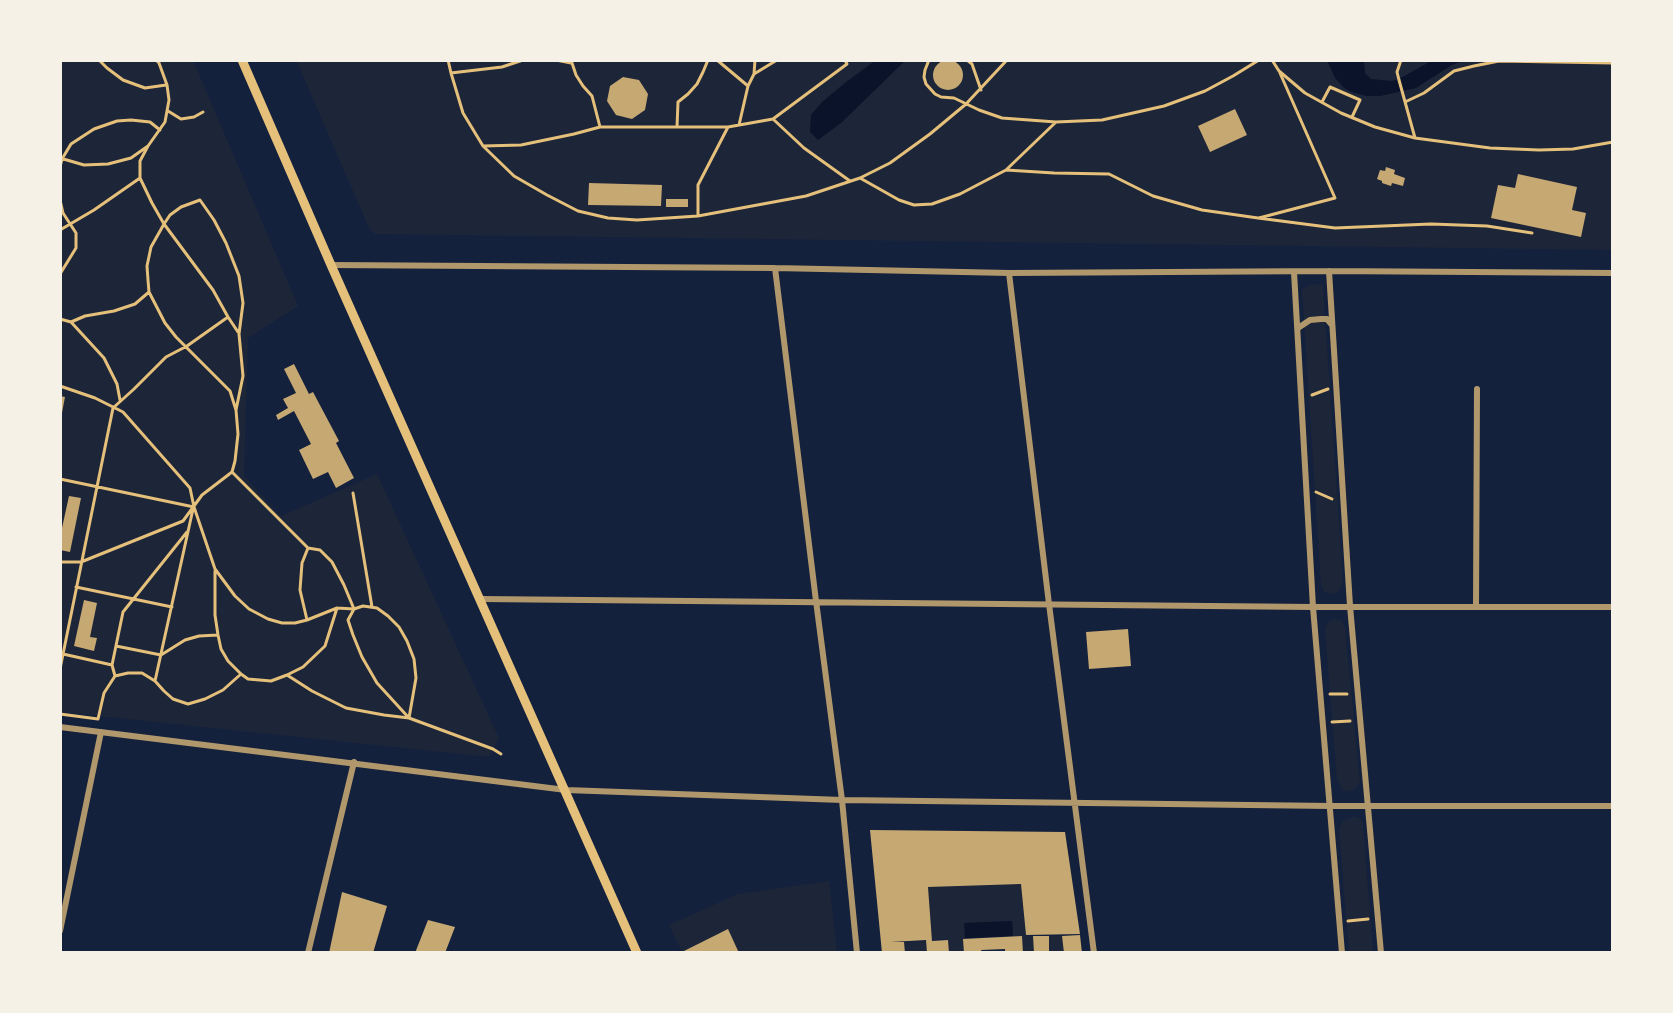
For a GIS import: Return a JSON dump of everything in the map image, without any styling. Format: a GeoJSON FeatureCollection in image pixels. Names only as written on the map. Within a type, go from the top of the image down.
{"type":"FeatureCollection","features":[{"type":"Feature","properties":{"kind":"main road"},"geometry":{"type":"LineString","coordinates":[[242,60],[637,953]]}},
{"type":"Feature","properties":{"kind":"street"},"geometry":{"type":"LineString","coordinates":[[331,265],[775,268],[1009,273],[1329,271],[1613,273]]}},
{"type":"Feature","properties":{"kind":"street"},"geometry":{"type":"LineString","coordinates":[[775,268],[842,800],[857,953]]}},
{"type":"Feature","properties":{"kind":"street"},"geometry":{"type":"LineString","coordinates":[[1329,271],[1350,606],[1381,953]]}},
{"type":"Feature","properties":{"kind":"street"},"geometry":{"type":"LineString","coordinates":[[1294,272],[1313,607],[1342,953]]}},
{"type":"Feature","properties":{"kind":"street"},"geometry":{"type":"LineString","coordinates":[[1009,273],[1094,953]]}},
{"type":"Feature","properties":{"kind":"street"},"geometry":{"type":"LineString","coordinates":[[1298,328],[1310,320],[1321,319],[1327,319],[1332,325]]}},
{"type":"Feature","properties":{"kind":"street"},"geometry":{"type":"LineString","coordinates":[[1476,607],[1477,389]]}},
{"type":"Feature","properties":{"kind":"street"},"geometry":{"type":"LineString","coordinates":[[481,599],[1313,607],[1613,607]]}},
{"type":"Feature","properties":{"kind":"street"},"geometry":{"type":"LineString","coordinates":[[60,727],[566,790],[842,800],[1331,806],[1613,806]]}},
{"type":"Feature","properties":{"kind":"street"},"geometry":{"type":"LineString","coordinates":[[60,931],[100,732]]}},
{"type":"Feature","properties":{"kind":"street"},"geometry":{"type":"LineString","coordinates":[[308,953],[354,762]]}},
{"type":"Feature","properties":{"kind":"path"},"geometry":{"type":"LineString","coordinates":[[99,60],[123,80],[145,88],[167,85]]}},
{"type":"Feature","properties":{"kind":"path"},"geometry":{"type":"LineString","coordinates":[[448,60],[463,113],[483,146],[514,176],[578,211],[608,218],[637,220],[698,216],[806,196],[860,178],[890,163],[930,135],[981,90],[1007,60]]}},
{"type":"Feature","properties":{"kind":"path"},"geometry":{"type":"LineString","coordinates":[[451,73],[502,67],[523,60]]}},
{"type":"Feature","properties":{"kind":"path"},"geometry":{"type":"LineString","coordinates":[[556,60],[571,61],[583,86],[592,96],[600,127]]}},
{"type":"Feature","properties":{"kind":"path"},"geometry":{"type":"LineString","coordinates":[[677,127],[678,102],[697,84],[708,60]]}},
{"type":"Feature","properties":{"kind":"path"},"geometry":{"type":"LineString","coordinates":[[717,60],[748,86]]}},
{"type":"Feature","properties":{"kind":"path"},"geometry":{"type":"LineString","coordinates":[[739,125],[748,86],[754,74],[755,60]]}},
{"type":"Feature","properties":{"kind":"path"},"geometry":{"type":"LineString","coordinates":[[754,74],[777,60]]}},
{"type":"Feature","properties":{"kind":"path"},"geometry":{"type":"LineString","coordinates":[[483,146],[521,145],[600,127],[728,127],[773,119],[847,64],[845,60]]}},
{"type":"Feature","properties":{"kind":"path"},"geometry":{"type":"LineString","coordinates":[[929,60],[924,70],[924,77],[930,90],[941,97],[954,98],[1002,118],[1056,123],[1102,120],[1164,106],[1205,91],[1259,60]]}},
{"type":"Feature","properties":{"kind":"path"},"geometry":{"type":"LineString","coordinates":[[967,60],[972,64],[981,90]]}},
{"type":"Feature","properties":{"kind":"path"},"geometry":{"type":"LineString","coordinates":[[1258,218],[1335,198],[1272,60]]}},
{"type":"Feature","properties":{"kind":"path"},"geometry":{"type":"LineString","coordinates":[[1401,60],[1397,72],[1416,138]]}},
{"type":"Feature","properties":{"kind":"path"},"geometry":{"type":"LineString","coordinates":[[158,61],[170,100],[165,122],[140,161],[140,178],[164,224],[213,290],[238,334]]}},
{"type":"Feature","properties":{"kind":"path"},"geometry":{"type":"LineString","coordinates":[[1405,102],[1424,93],[1454,71],[1474,66],[1499,62],[1613,63]]}},
{"type":"Feature","properties":{"kind":"path"},"geometry":{"type":"LineString","coordinates":[[1279,71],[1305,93],[1352,117],[1375,127],[1416,138],[1490,148],[1539,150],[1573,149],[1613,142]]}},
{"type":"Feature","properties":{"kind":"path"},"geometry":{"type":"LineString","coordinates":[[1323,102],[1330,87],[1360,100],[1352,117]]}},
{"type":"Feature","properties":{"kind":"path"},"geometry":{"type":"LineString","coordinates":[[168,111],[181,119],[194,117],[203,112]]}},
{"type":"Feature","properties":{"kind":"path"},"geometry":{"type":"LineString","coordinates":[[773,119],[804,148],[850,181]]}},
{"type":"Feature","properties":{"kind":"path"},"geometry":{"type":"LineString","coordinates":[[60,167],[61,159],[71,144],[94,129],[117,121],[131,120],[150,122],[160,130]]}},
{"type":"Feature","properties":{"kind":"path"},"geometry":{"type":"LineString","coordinates":[[860,178],[899,200],[914,205],[932,204],[960,194],[1006,170],[1056,123]]}},
{"type":"Feature","properties":{"kind":"path"},"geometry":{"type":"LineString","coordinates":[[698,216],[698,185],[728,127]]}},
{"type":"Feature","properties":{"kind":"path"},"geometry":{"type":"LineString","coordinates":[[61,159],[84,165],[108,164],[131,158],[148,146]]}},
{"type":"Feature","properties":{"kind":"path"},"geometry":{"type":"LineString","coordinates":[[1006,170],[1054,174],[1109,174],[1153,196],[1202,210],[1335,228],[1431,224],[1487,226],[1532,233]]}},
{"type":"Feature","properties":{"kind":"path"},"geometry":{"type":"LineString","coordinates":[[60,230],[140,178]]}},
{"type":"Feature","properties":{"kind":"path"},"geometry":{"type":"LineString","coordinates":[[60,200],[63,213],[76,233],[76,248],[60,274]]}},
{"type":"Feature","properties":{"kind":"path"},"geometry":{"type":"LineString","coordinates":[[60,562],[81,562],[183,521],[202,495],[232,472],[238,434],[236,410],[230,391],[176,337],[165,323],[149,292],[147,266],[151,248],[164,224],[170,215],[181,207],[200,200],[226,243],[239,276],[243,303],[238,334],[243,376],[236,410]]}},
{"type":"Feature","properties":{"kind":"path"},"geometry":{"type":"LineString","coordinates":[[71,322],[85,316],[114,311],[135,304],[149,292]]}},
{"type":"Feature","properties":{"kind":"path"},"geometry":{"type":"LineString","coordinates":[[60,669],[112,408],[166,357],[187,346],[228,317]]}},
{"type":"Feature","properties":{"kind":"path"},"geometry":{"type":"LineString","coordinates":[[60,319],[71,322],[104,358],[117,384],[120,400]]}},
{"type":"Feature","properties":{"kind":"path"},"geometry":{"type":"LineString","coordinates":[[60,386],[94,398],[123,412],[190,488],[215,569],[235,596],[249,609],[282,623],[307,620],[337,608],[354,609],[363,606],[377,608],[388,616],[399,627],[414,660],[416,678],[409,718]]}},
{"type":"Feature","properties":{"kind":"path"},"geometry":{"type":"LineString","coordinates":[[1302,399],[1336,386]]}},
{"type":"Feature","properties":{"kind":"path"},"geometry":{"type":"LineString","coordinates":[[232,472],[308,548],[320,550],[332,562],[354,609]]}},
{"type":"Feature","properties":{"kind":"path"},"geometry":{"type":"LineString","coordinates":[[60,479],[194,507]]}},
{"type":"Feature","properties":{"kind":"path"},"geometry":{"type":"LineString","coordinates":[[1306,487],[1344,504]]}},
{"type":"Feature","properties":{"kind":"path"},"geometry":{"type":"LineString","coordinates":[[353,494],[372,607]]}},
{"type":"Feature","properties":{"kind":"path"},"geometry":{"type":"LineString","coordinates":[[155,681],[194,507]]}},
{"type":"Feature","properties":{"kind":"path"},"geometry":{"type":"LineString","coordinates":[[115,676],[112,664],[123,612],[189,530]]}},
{"type":"Feature","properties":{"kind":"path"},"geometry":{"type":"LineString","coordinates":[[307,620],[300,590],[302,563],[308,548]]}},
{"type":"Feature","properties":{"kind":"path"},"geometry":{"type":"LineString","coordinates":[[215,569],[215,615],[221,649],[228,661],[248,678],[270,681],[303,667],[325,646],[337,608]]}},
{"type":"Feature","properties":{"kind":"path"},"geometry":{"type":"LineString","coordinates":[[76,587],[172,607]]}},
{"type":"Feature","properties":{"kind":"path"},"geometry":{"type":"LineString","coordinates":[[354,609],[348,620],[362,657],[377,682],[409,718]]}},
{"type":"Feature","properties":{"kind":"path"},"geometry":{"type":"LineString","coordinates":[[116,646],[161,655],[185,640],[198,636],[218,635]]}},
{"type":"Feature","properties":{"kind":"path"},"geometry":{"type":"LineString","coordinates":[[63,654],[112,664]]}},
{"type":"Feature","properties":{"kind":"path"},"geometry":{"type":"LineString","coordinates":[[60,714],[98,719],[104,693],[115,676],[128,673],[142,673],[155,681],[173,699],[188,704],[206,699],[223,690],[241,674]]}},
{"type":"Feature","properties":{"kind":"path"},"geometry":{"type":"LineString","coordinates":[[287,675],[346,708],[409,718],[501,754]]}},
{"type":"Feature","properties":{"kind":"path"},"geometry":{"type":"LineString","coordinates":[[1321,694],[1358,694]]}},
{"type":"Feature","properties":{"kind":"path"},"geometry":{"type":"LineString","coordinates":[[1324,723],[1360,720]]}},
{"type":"Feature","properties":{"kind":"path"},"geometry":{"type":"LineString","coordinates":[[1339,922],[1379,918]]}},
{"type":"Feature","properties":{"kind":"shaded area"},"geometry":{"type":"Polygon","coordinates":[[[60,60],[193,60],[298,306],[248,338],[244,476],[281,516],[377,474],[499,738],[489,757],[60,712],[60,60]]]}},
{"type":"Feature","properties":{"kind":"shaded area"},"geometry":{"type":"Polygon","coordinates":[[[296,60],[1613,60],[1613,250],[375,234],[370,230],[296,60]]]}},
{"type":"Feature","properties":{"kind":"shaded area"},"geometry":{"type":"Polygon","coordinates":[[[876,60],[906,60],[841,123],[818,140],[810,132],[811,115],[822,102],[876,60]]]}},
{"type":"Feature","properties":{"kind":"shaded area"},"geometry":{"type":"Polygon","coordinates":[[[1327,60],[1364,60],[1365,73],[1371,79],[1392,81],[1433,60],[1464,60],[1416,88],[1380,96],[1366,96],[1344,88],[1335,78],[1327,60]]]}},
{"type":"Feature","properties":{"kind":"shaded area"},"geometry":{"type":"Polygon","coordinates":[[[1312,284],[1323,285],[1343,583],[1338,592],[1331,594],[1324,592],[1321,585],[1302,289],[1312,284]]]}},
{"type":"Feature","properties":{"kind":"shaded area"},"geometry":{"type":"Polygon","coordinates":[[[1335,619],[1342,621],[1345,628],[1360,783],[1355,789],[1349,791],[1343,791],[1337,779],[1325,630],[1328,622],[1335,619]]]}},
{"type":"Feature","properties":{"kind":"shaded area"},"geometry":{"type":"Polygon","coordinates":[[[1354,817],[1363,823],[1373,953],[1349,953],[1339,830],[1342,821],[1354,817]]]}},
{"type":"Feature","properties":{"kind":"shaded area"},"geometry":{"type":"Polygon","coordinates":[[[829,881],[837,953],[682,952],[669,925],[738,894],[829,881]]]}},
{"type":"Feature","properties":{"kind":"shaded area"},"geometry":{"type":"Polygon","coordinates":[[[1021,884],[1026,936],[1033,936],[1034,953],[1023,953],[1022,936],[1013,936],[1012,921],[965,923],[964,953],[949,953],[948,939],[932,940],[928,887],[1021,884]]]}},
{"type":"Feature","properties":{"kind":"shaded area"},"geometry":{"type":"Polygon","coordinates":[[[1012,921],[1013,936],[965,938],[964,923],[1012,921]]]}},
{"type":"Feature","properties":{"kind":"shaded area"},"geometry":{"type":"Polygon","coordinates":[[[1049,936],[1062,936],[1064,953],[1049,953],[1049,936]]]}},
{"type":"Feature","properties":{"kind":"shaded area"},"geometry":{"type":"Polygon","coordinates":[[[926,941],[927,953],[905,953],[904,942],[926,941]]]}},
{"type":"Feature","properties":{"kind":"building"},"geometry":{"type":"Polygon","coordinates":[[[948,60],[959,64],[963,75],[959,86],[948,90],[937,86],[933,75],[937,64],[948,60]]]}},
{"type":"Feature","properties":{"kind":"building"},"geometry":{"type":"Polygon","coordinates":[[[623,77],[639,80],[648,94],[645,110],[632,119],[616,115],[607,101],[610,86],[623,77]]]}},
{"type":"Feature","properties":{"kind":"building"},"geometry":{"type":"Polygon","coordinates":[[[1235,109],[1247,135],[1210,152],[1198,126],[1235,109]]]}},
{"type":"Feature","properties":{"kind":"building"},"geometry":{"type":"Polygon","coordinates":[[[1386,167],[1395,170],[1394,174],[1405,178],[1403,186],[1392,183],[1391,186],[1377,179],[1380,170],[1385,171],[1386,167]]]}},
{"type":"Feature","properties":{"kind":"building"},"geometry":{"type":"Polygon","coordinates":[[[1518,174],[1577,187],[1572,210],[1586,213],[1581,237],[1491,218],[1498,185],[1515,188],[1518,174]]]}},
{"type":"Feature","properties":{"kind":"building"},"geometry":{"type":"Polygon","coordinates":[[[589,183],[662,185],[661,206],[588,205],[589,183]]]}},
{"type":"Feature","properties":{"kind":"building"},"geometry":{"type":"Polygon","coordinates":[[[666,199],[688,199],[688,207],[666,207],[666,199]]]}},
{"type":"Feature","properties":{"kind":"building"},"geometry":{"type":"Polygon","coordinates":[[[294,364],[309,394],[313,392],[339,441],[336,443],[354,478],[336,488],[328,472],[313,479],[299,450],[311,444],[294,411],[278,420],[276,415],[288,408],[283,399],[296,393],[284,369],[294,364]]]}},
{"type":"Feature","properties":{"kind":"building"},"geometry":{"type":"Polygon","coordinates":[[[60,396],[65,397],[61,418],[60,417],[60,396]]]}},
{"type":"Feature","properties":{"kind":"building"},"geometry":{"type":"Polygon","coordinates":[[[69,496],[81,498],[70,552],[60,550],[60,537],[69,496]]]}},
{"type":"Feature","properties":{"kind":"building"},"geometry":{"type":"Polygon","coordinates":[[[84,600],[97,603],[90,637],[97,638],[94,651],[74,646],[84,600]]]}},
{"type":"Feature","properties":{"kind":"building"},"geometry":{"type":"Polygon","coordinates":[[[1128,629],[1131,666],[1089,669],[1086,632],[1128,629]]]}},
{"type":"Feature","properties":{"kind":"building"},"geometry":{"type":"Polygon","coordinates":[[[870,830],[1065,832],[1080,934],[1026,935],[1021,884],[928,887],[932,941],[948,940],[949,953],[927,953],[926,940],[891,942],[904,942],[905,953],[882,953],[870,830]]]}},
{"type":"Feature","properties":{"kind":"building"},"geometry":{"type":"Polygon","coordinates":[[[342,892],[387,906],[373,953],[329,953],[342,892]]]}},
{"type":"Feature","properties":{"kind":"building"},"geometry":{"type":"Polygon","coordinates":[[[428,920],[455,927],[445,953],[415,953],[428,920]]]}},
{"type":"Feature","properties":{"kind":"building"},"geometry":{"type":"Polygon","coordinates":[[[728,929],[739,953],[680,953],[728,929]]]}},
{"type":"Feature","properties":{"kind":"building"},"geometry":{"type":"Polygon","coordinates":[[[1080,935],[1082,953],[1064,953],[1062,936],[1080,935]]]}},
{"type":"Feature","properties":{"kind":"building"},"geometry":{"type":"Polygon","coordinates":[[[1022,936],[1023,953],[1005,953],[1005,949],[964,953],[963,939],[1022,936]]]}},
{"type":"Feature","properties":{"kind":"building"},"geometry":{"type":"Polygon","coordinates":[[[1033,936],[1049,936],[1049,953],[1034,953],[1033,936]]]}}]}
